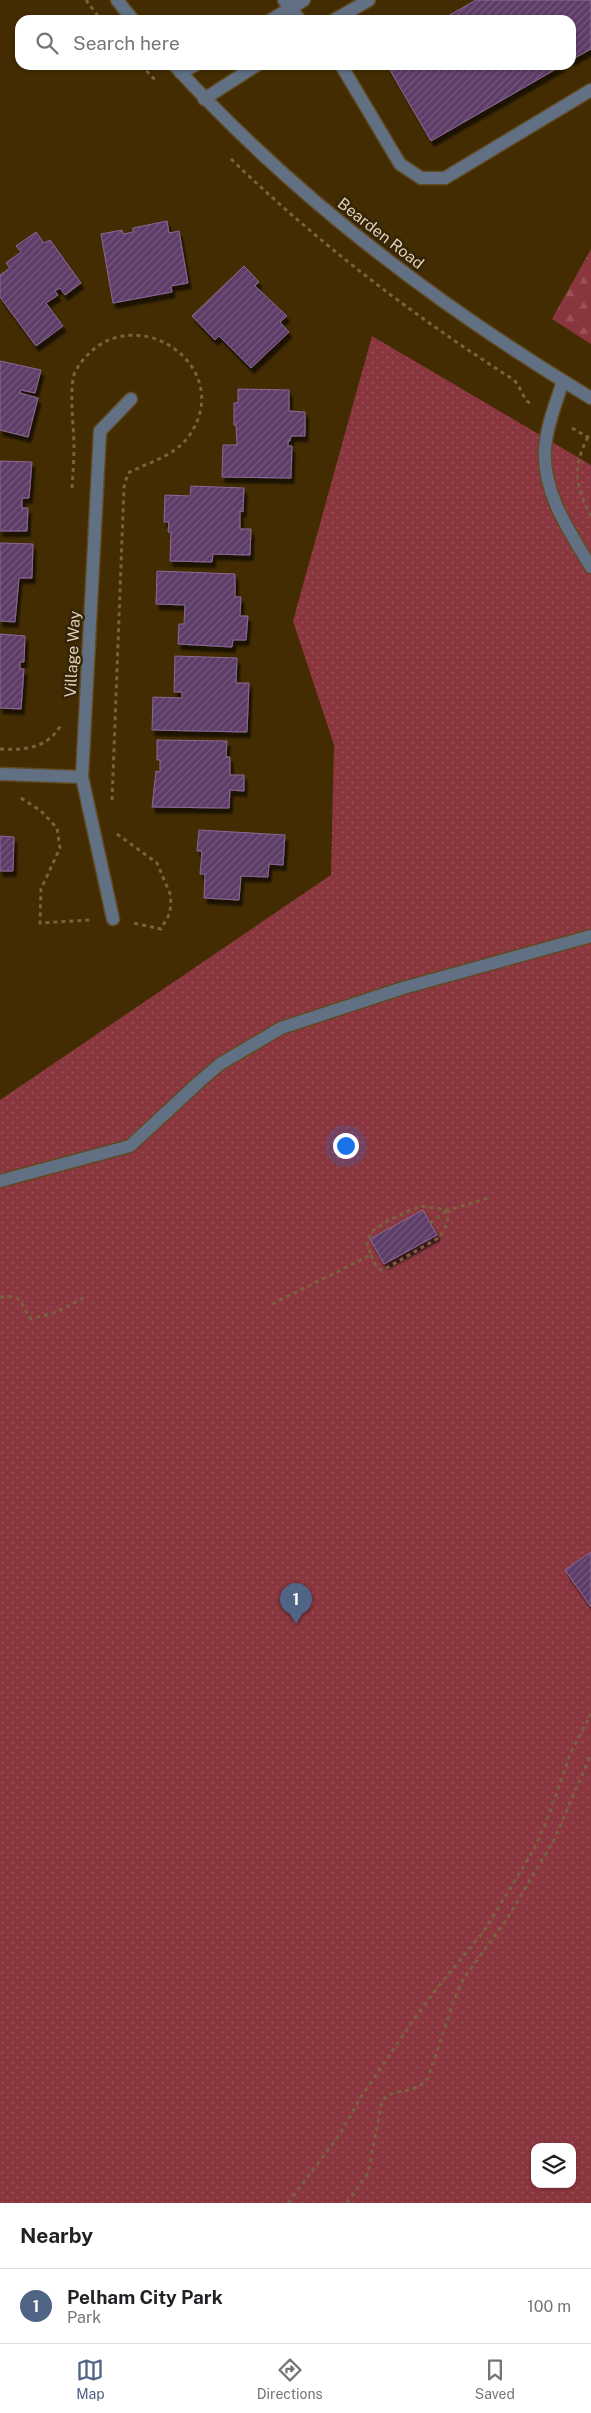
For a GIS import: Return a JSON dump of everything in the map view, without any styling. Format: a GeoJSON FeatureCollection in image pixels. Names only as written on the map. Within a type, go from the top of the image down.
{"type":"FeatureCollection","features":[{"type":"Feature","properties":{"kind":"street"},"geometry":{"type":"LineString","coordinates":[[116,0],[129,15]]}},
{"type":"Feature","properties":{"kind":"street"},"geometry":{"type":"LineString","coordinates":[[276,15],[287,4],[304,0]]}},
{"type":"Feature","properties":{"kind":"street"},"geometry":{"type":"LineString","coordinates":[[343,15],[369,0]]}},
{"type":"Feature","properties":{"kind":"street"},"geometry":{"type":"LineString","coordinates":[[287,4],[296,15]]}},
{"type":"Feature","properties":{"kind":"street","name":"Bearden Road"},"geometry":{"type":"LineString","coordinates":[[179,70],[204,99],[301,190],[397,269],[510,348],[591,398]]}},
{"type":"Feature","properties":{"kind":"street"},"geometry":{"type":"LineString","coordinates":[[204,99],[249,70]]}},
{"type":"Feature","properties":{"kind":"street"},"geometry":{"type":"LineString","coordinates":[[344,70],[400,164],[421,178],[445,178],[591,90]]}},
{"type":"Feature","properties":{"kind":"street"},"geometry":{"type":"LineString","coordinates":[[563,381],[550,422],[545,447],[546,470],[552,496],[568,529],[591,567]]}},
{"type":"Feature","properties":{"kind":"street","name":"Village Way"},"geometry":{"type":"LineString","coordinates":[[113,919],[82,776],[100,431],[131,399]]}},
{"type":"Feature","properties":{"kind":"street"},"geometry":{"type":"LineString","coordinates":[[0,774],[82,776]]}},
{"type":"Feature","properties":{"kind":"street"},"geometry":{"type":"LineString","coordinates":[[0,1181],[130,1146],[198,1082],[220,1064],[281,1028],[402,988],[591,936]]}},
{"type":"Feature","properties":{"kind":"path"},"geometry":{"type":"LineString","coordinates":[[86,0],[98,15]]}},
{"type":"Feature","properties":{"kind":"path"},"geometry":{"type":"LineString","coordinates":[[588,437],[579,457],[576,474],[578,488],[591,516]]}},
{"type":"Feature","properties":{"kind":"path"},"geometry":{"type":"LineString","coordinates":[[430,1222],[449,1210],[488,1198]]}},
{"type":"Feature","properties":{"kind":"path"},"geometry":{"type":"LineString","coordinates":[[420,1206],[449,1210],[447,1223],[440,1237],[385,1269],[380,1270],[376,1266],[367,1242],[371,1232],[389,1220],[420,1206]]}},
{"type":"Feature","properties":{"kind":"path"},"geometry":{"type":"LineString","coordinates":[[272,1304],[371,1255]]}},
{"type":"Feature","properties":{"kind":"path"},"geometry":{"type":"LineString","coordinates":[[0,1297],[16,1296],[20,1298],[25,1311],[31,1319],[57,1312],[83,1298]]}},
{"type":"Feature","properties":{"kind":"path"},"geometry":{"type":"LineString","coordinates":[[288,2203],[340,2134],[360,2097],[410,2025],[437,1988],[484,1931],[533,1851],[545,1825],[571,1752],[591,1714]]}},
{"type":"Feature","properties":{"kind":"path"},"geometry":{"type":"LineString","coordinates":[[347,2203],[368,2173],[382,2100],[390,2094],[413,2090],[421,2086],[428,2078],[454,2000],[464,1978],[505,1922],[554,1840],[591,1754]]}},
{"type":"Feature","properties":{"kind":"green space"},"geometry":{"type":"Polygon","coordinates":[[[591,249],[591,344],[552,319],[591,249]]]}},
{"type":"Feature","properties":{"kind":"green space"},"geometry":{"type":"Polygon","coordinates":[[[372,336],[591,465],[591,2203],[0,2203],[0,1100],[331,875],[334,745],[293,621],[372,336]]]}},
{"type":"Feature","properties":{"kind":"building"},"geometry":{"type":"Polygon","coordinates":[[[476,0],[591,0],[591,49],[576,57],[576,15],[450,15],[476,0]]]}},
{"type":"Feature","properties":{"kind":"building"},"geometry":{"type":"Polygon","coordinates":[[[390,70],[554,70],[431,141],[390,70]]]}},
{"type":"Feature","properties":{"kind":"building"},"geometry":{"type":"Polygon","coordinates":[[[167,221],[169,233],[179,231],[188,283],[171,286],[172,292],[113,303],[101,234],[122,230],[123,234],[133,232],[133,228],[167,221]]]}},
{"type":"Feature","properties":{"kind":"building"},"geometry":{"type":"Polygon","coordinates":[[[36,232],[44,243],[50,240],[81,283],[65,295],[60,288],[55,291],[58,295],[46,303],[63,326],[36,346],[0,297],[0,275],[10,268],[6,263],[21,252],[16,246],[36,232]]]}},
{"type":"Feature","properties":{"kind":"building"},"geometry":{"type":"Polygon","coordinates":[[[244,266],[259,282],[255,286],[287,316],[280,322],[289,332],[251,368],[219,336],[215,340],[192,316],[244,266]]]}},
{"type":"Feature","properties":{"kind":"building"},"geometry":{"type":"Polygon","coordinates":[[[0,361],[41,370],[35,393],[21,390],[20,393],[38,398],[28,437],[0,430],[0,361]]]}},
{"type":"Feature","properties":{"kind":"building"},"geometry":{"type":"Polygon","coordinates":[[[238,389],[289,390],[289,411],[305,412],[305,436],[291,436],[290,441],[288,441],[288,446],[292,446],[291,478],[222,477],[223,445],[237,445],[236,425],[234,425],[234,403],[238,403],[238,389]]]}},
{"type":"Feature","properties":{"kind":"building"},"geometry":{"type":"Polygon","coordinates":[[[0,461],[32,462],[29,498],[22,498],[22,508],[28,508],[27,531],[0,531],[0,461]]]}},
{"type":"Feature","properties":{"kind":"building"},"geometry":{"type":"Polygon","coordinates":[[[191,486],[244,488],[243,512],[240,511],[240,529],[251,529],[250,555],[213,554],[212,562],[170,561],[171,532],[168,532],[169,522],[164,522],[165,495],[190,496],[191,486]]]}},
{"type":"Feature","properties":{"kind":"building"},"geometry":{"type":"Polygon","coordinates":[[[0,543],[33,544],[32,578],[19,578],[15,622],[0,621],[0,543]]]}},
{"type":"Feature","properties":{"kind":"building"},"geometry":{"type":"Polygon","coordinates":[[[157,571],[235,574],[235,597],[241,597],[240,616],[248,616],[246,640],[233,640],[232,647],[178,644],[179,624],[184,624],[185,605],[156,604],[157,571]]]}},
{"type":"Feature","properties":{"kind":"building"},"geometry":{"type":"Polygon","coordinates":[[[0,634],[25,636],[24,662],[20,662],[20,669],[24,669],[21,709],[0,708],[0,634]]]}},
{"type":"Feature","properties":{"kind":"building"},"geometry":{"type":"Polygon","coordinates":[[[175,656],[237,658],[236,683],[249,683],[247,732],[152,730],[153,697],[182,698],[182,692],[174,692],[175,656]]]}},
{"type":"Feature","properties":{"kind":"building"},"geometry":{"type":"Polygon","coordinates":[[[157,740],[227,741],[226,757],[230,757],[230,775],[244,775],[244,791],[230,790],[229,808],[152,807],[156,771],[160,772],[160,760],[157,760],[157,740]]]}},
{"type":"Feature","properties":{"kind":"building"},"geometry":{"type":"Polygon","coordinates":[[[199,830],[285,835],[283,865],[269,864],[268,877],[241,876],[239,900],[204,898],[205,874],[200,874],[202,851],[197,851],[199,830]]]}},
{"type":"Feature","properties":{"kind":"building"},"geometry":{"type":"Polygon","coordinates":[[[0,836],[14,837],[13,871],[0,871],[0,836]]]}},
{"type":"Feature","properties":{"kind":"building"},"geometry":{"type":"Polygon","coordinates":[[[423,1210],[437,1235],[384,1264],[370,1239],[423,1210]]]}},
{"type":"Feature","properties":{"kind":"building"},"geometry":{"type":"Polygon","coordinates":[[[591,1552],[591,1607],[565,1570],[591,1552]]]}},
{"type":"Feature","properties":{"kind":"place","name":"Pelham City Park"},"geometry":{"type":"Point","coordinates":[296,1624]}}]}
